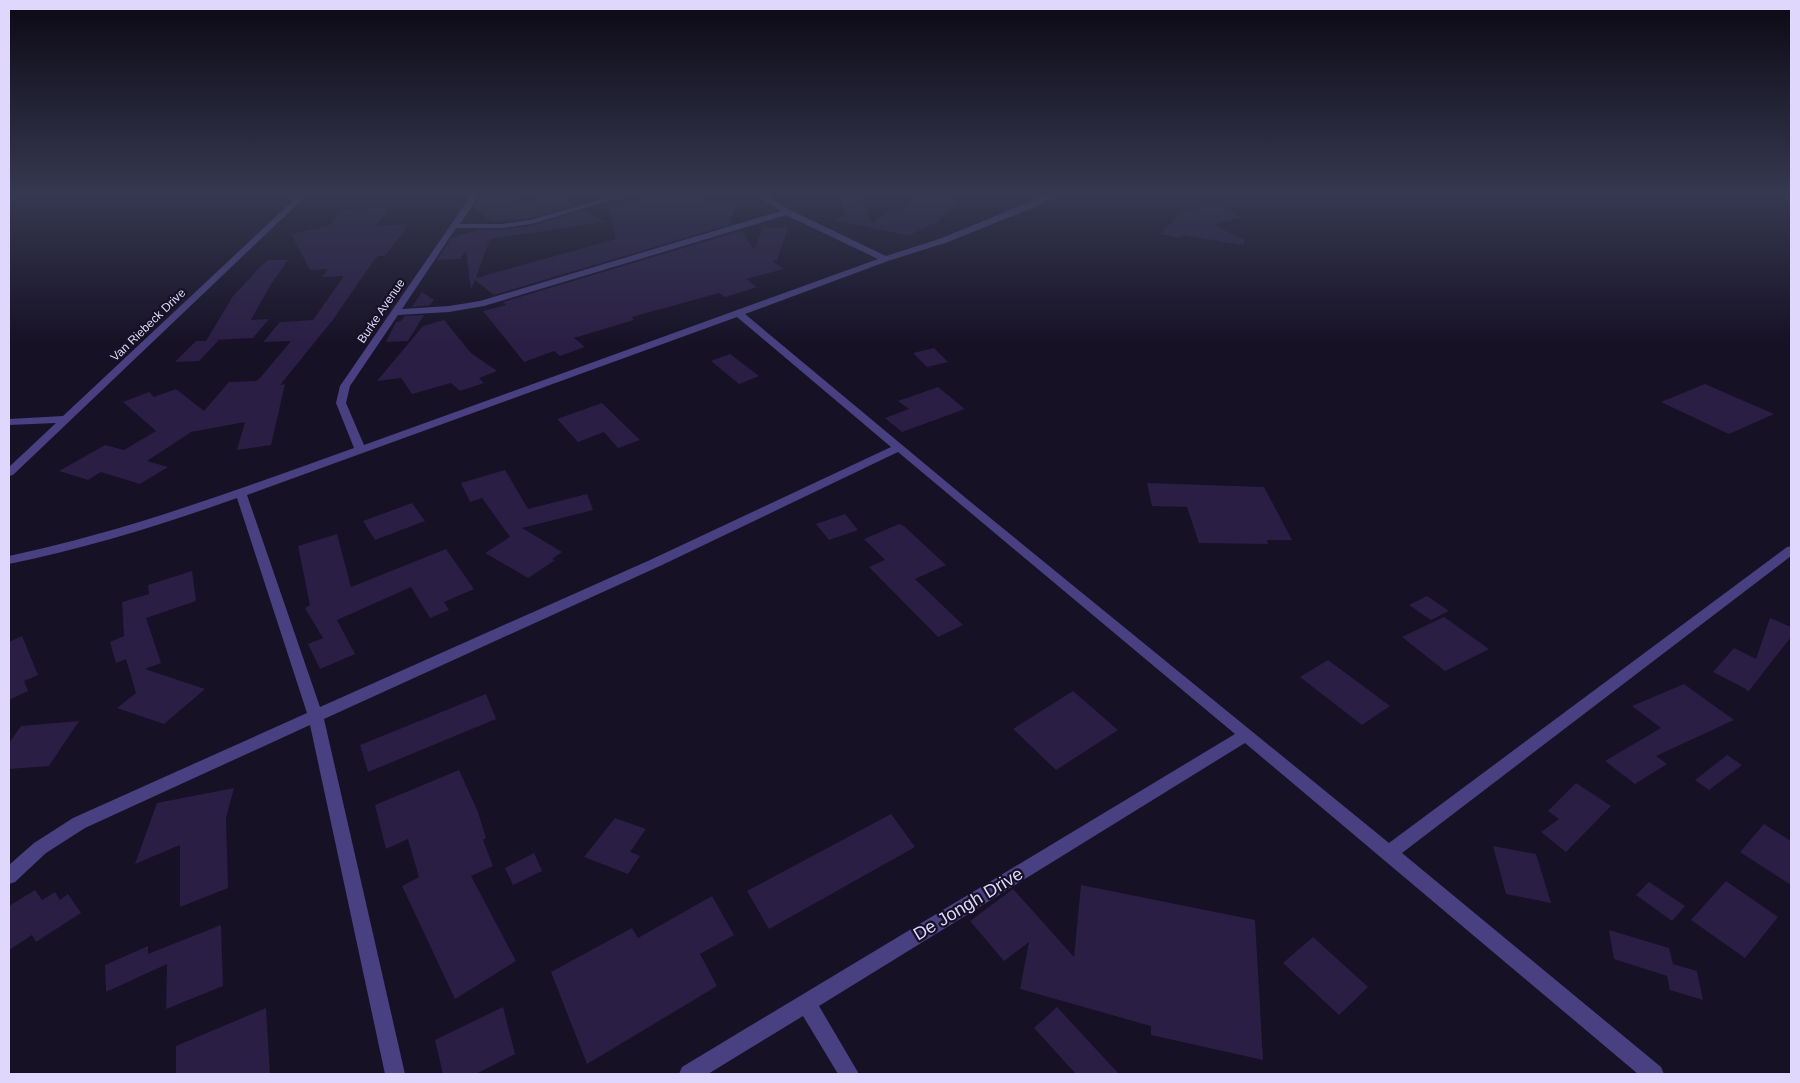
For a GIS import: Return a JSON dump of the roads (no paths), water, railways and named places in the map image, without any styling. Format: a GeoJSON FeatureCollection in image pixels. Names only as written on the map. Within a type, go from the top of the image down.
{"type":"FeatureCollection","features":[{"type":"Feature","properties":{"kind":"street","name":"Van Riebeck Drive"},"geometry":{"type":"LineString","coordinates":[[9,473],[251,245]]}},
{"type":"Feature","properties":{"kind":"street","name":"Burke Avenue"},"geometry":{"type":"LineString","coordinates":[[360,450],[341,403],[345,386],[441,245]]}},
{"type":"Feature","properties":{"kind":"street"},"geometry":{"type":"LineString","coordinates":[[396,312],[449,309],[481,304],[682,245]]}},
{"type":"Feature","properties":{"kind":"street"},"geometry":{"type":"LineString","coordinates":[[855,245],[885,259]]}},
{"type":"Feature","properties":{"kind":"street"},"geometry":{"type":"LineString","coordinates":[[9,560],[136,528],[242,493],[471,412],[885,259],[931,245]]}},
{"type":"Feature","properties":{"kind":"street"},"geometry":{"type":"LineString","coordinates":[[739,314],[813,372],[898,448],[1390,852],[1654,1074]]}},
{"type":"Feature","properties":{"kind":"street"},"geometry":{"type":"LineString","coordinates":[[9,422],[67,419]]}},
{"type":"Feature","properties":{"kind":"street"},"geometry":{"type":"LineString","coordinates":[[9,876],[40,848],[79,823],[654,563],[898,448]]}},
{"type":"Feature","properties":{"kind":"street"},"geometry":{"type":"LineString","coordinates":[[242,493],[316,717],[395,1074]]}},
{"type":"Feature","properties":{"kind":"street"},"geometry":{"type":"LineString","coordinates":[[1390,852],[1791,550]]}},
{"type":"Feature","properties":{"kind":"street","name":"De Jongh Drive"},"geometry":{"type":"LineString","coordinates":[[689,1074],[1247,734]]}},
{"type":"Feature","properties":{"kind":"street"},"geometry":{"type":"LineString","coordinates":[[806,1003],[849,1074]]}}]}
